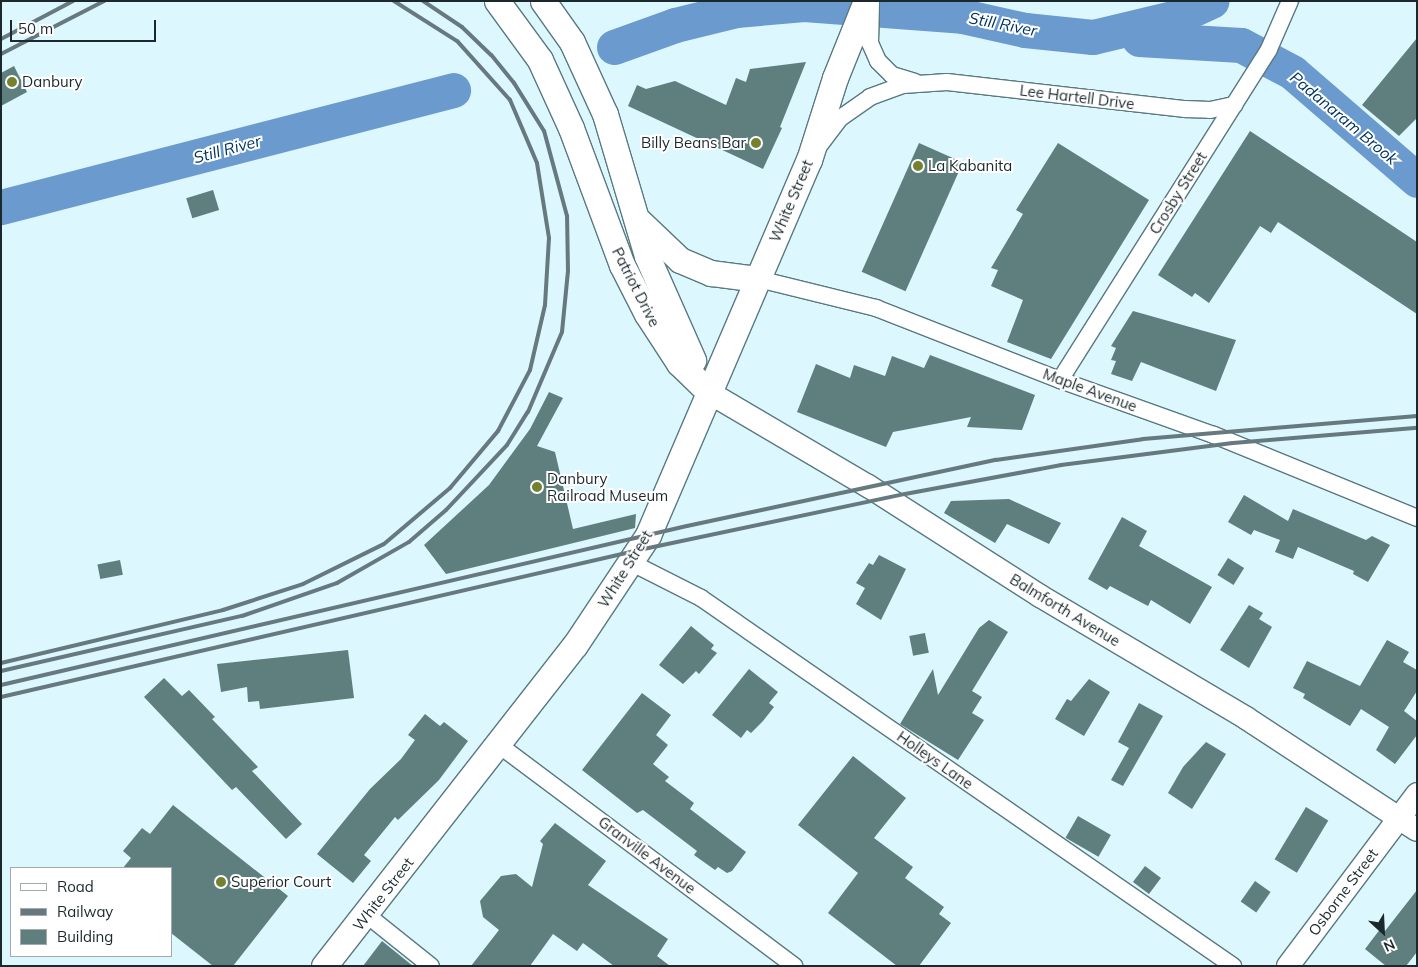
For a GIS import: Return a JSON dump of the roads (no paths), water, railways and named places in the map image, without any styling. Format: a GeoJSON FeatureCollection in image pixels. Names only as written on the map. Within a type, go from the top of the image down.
{"type":"FeatureCollection","features":[{"type":"Feature","properties":{"kind":"main road","name":"Patriot Drive"},"geometry":{"type":"LineString","coordinates":[[497,1],[540,60],[571,128],[622,265],[648,314],[680,363],[710,393]]}},
{"type":"Feature","properties":{"kind":"main road","name":"Patriot Drive"},"geometry":{"type":"LineString","coordinates":[[543,1],[572,42],[605,114],[647,256],[667,305],[710,393]]}},
{"type":"Feature","properties":{"kind":"main road","name":"White Street"},"geometry":{"type":"LineString","coordinates":[[324,966],[367,915],[499,745],[632,563],[648,535],[859,43],[866,1]]}},
{"type":"Feature","properties":{"kind":"main road","name":"Patriot Drive"},"geometry":{"type":"LineString","coordinates":[[637,219],[680,260],[711,273],[758,278]]}},
{"type":"Feature","properties":{"kind":"street"},"geometry":{"type":"LineString","coordinates":[[859,43],[871,1]]}},
{"type":"Feature","properties":{"kind":"street","name":"Crosby Street"},"geometry":{"type":"LineString","coordinates":[[1060,380],[1269,49],[1290,1]]}},
{"type":"Feature","properties":{"kind":"street","name":"Lee Hartell Drive"},"geometry":{"type":"LineString","coordinates":[[859,43],[892,74],[919,84]]}},
{"type":"Feature","properties":{"kind":"street","name":"Lee Hartell Drive"},"geometry":{"type":"LineString","coordinates":[[809,160],[839,119],[870,97],[903,85],[947,82],[1184,109],[1210,110],[1234,105]]}},
{"type":"Feature","properties":{"kind":"street","name":"Maple Avenue"},"geometry":{"type":"LineString","coordinates":[[758,278],[876,308],[1060,380],[1214,435],[1417,518]]}},
{"type":"Feature","properties":{"kind":"street","name":"Balmforth Avenue"},"geometry":{"type":"LineString","coordinates":[[710,393],[868,486],[1040,596],[1246,718],[1408,824]]}},
{"type":"Feature","properties":{"kind":"street","name":"Holleys Lane"},"geometry":{"type":"LineString","coordinates":[[632,563],[701,598],[1233,966]]}},
{"type":"Feature","properties":{"kind":"street","name":"Granville Avenue"},"geometry":{"type":"LineString","coordinates":[[499,745],[794,966]]}},
{"type":"Feature","properties":{"kind":"street","name":"Osborne Street"},"geometry":{"type":"LineString","coordinates":[[1288,966],[1408,824],[1417,794]]}},
{"type":"Feature","properties":{"kind":"street"},"geometry":{"type":"LineString","coordinates":[[367,915],[431,966]]}},
{"type":"Feature","properties":{"kind":"waterway","name":"Still River"},"geometry":{"type":"LineString","coordinates":[[614,47],[675,25],[736,10],[804,4],[962,16],[1025,30],[1093,37],[1177,17],[1212,1]]}},
{"type":"Feature","properties":{"kind":"waterway","name":"Padanaram Brook"},"geometry":{"type":"LineString","coordinates":[[1139,39],[1241,45],[1292,72],[1417,180]]}},
{"type":"Feature","properties":{"kind":"waterway","name":"Still River"},"geometry":{"type":"LineString","coordinates":[[1,207],[453,90]]}},
{"type":"Feature","properties":{"kind":"railway"},"geometry":{"type":"LineString","coordinates":[[1,39],[73,1]]}},
{"type":"Feature","properties":{"kind":"railway"},"geometry":{"type":"LineString","coordinates":[[1,54],[104,1]]}},
{"type":"Feature","properties":{"kind":"railway"},"geometry":{"type":"LineString","coordinates":[[1,663],[223,610],[303,584],[384,544],[450,488],[498,431],[530,370],[545,305],[549,238],[537,163],[510,100],[457,41],[394,1]]}},
{"type":"Feature","properties":{"kind":"railway"},"geometry":{"type":"LineString","coordinates":[[1,671],[242,616],[337,583],[409,542],[446,510],[507,445],[528,412],[562,332],[568,271],[567,216],[544,131],[514,83],[491,55],[462,27],[423,1]]}},
{"type":"Feature","properties":{"kind":"railway"},"geometry":{"type":"LineString","coordinates":[[1,685],[687,526],[996,460],[1143,439],[1417,416]]}},
{"type":"Feature","properties":{"kind":"railway"},"geometry":{"type":"LineString","coordinates":[[1,697],[639,550],[905,494],[1061,465],[1233,443],[1417,428]]}},
{"type":"Feature","properties":{"kind":"place","name":"Danbury"},"geometry":{"type":"Point","coordinates":[12,82]}},
{"type":"Feature","properties":{"kind":"place","name":"Billy Beans Bar"},"geometry":{"type":"Point","coordinates":[756,143]}},
{"type":"Feature","properties":{"kind":"place","name":"La Kabanita"},"geometry":{"type":"Point","coordinates":[918,166]}},
{"type":"Feature","properties":{"kind":"place","name":"Danbury Railroad Museum"},"geometry":{"type":"Point","coordinates":[537,487]}},
{"type":"Feature","properties":{"kind":"place","name":"Superior Court"},"geometry":{"type":"Point","coordinates":[221,882]}}]}
